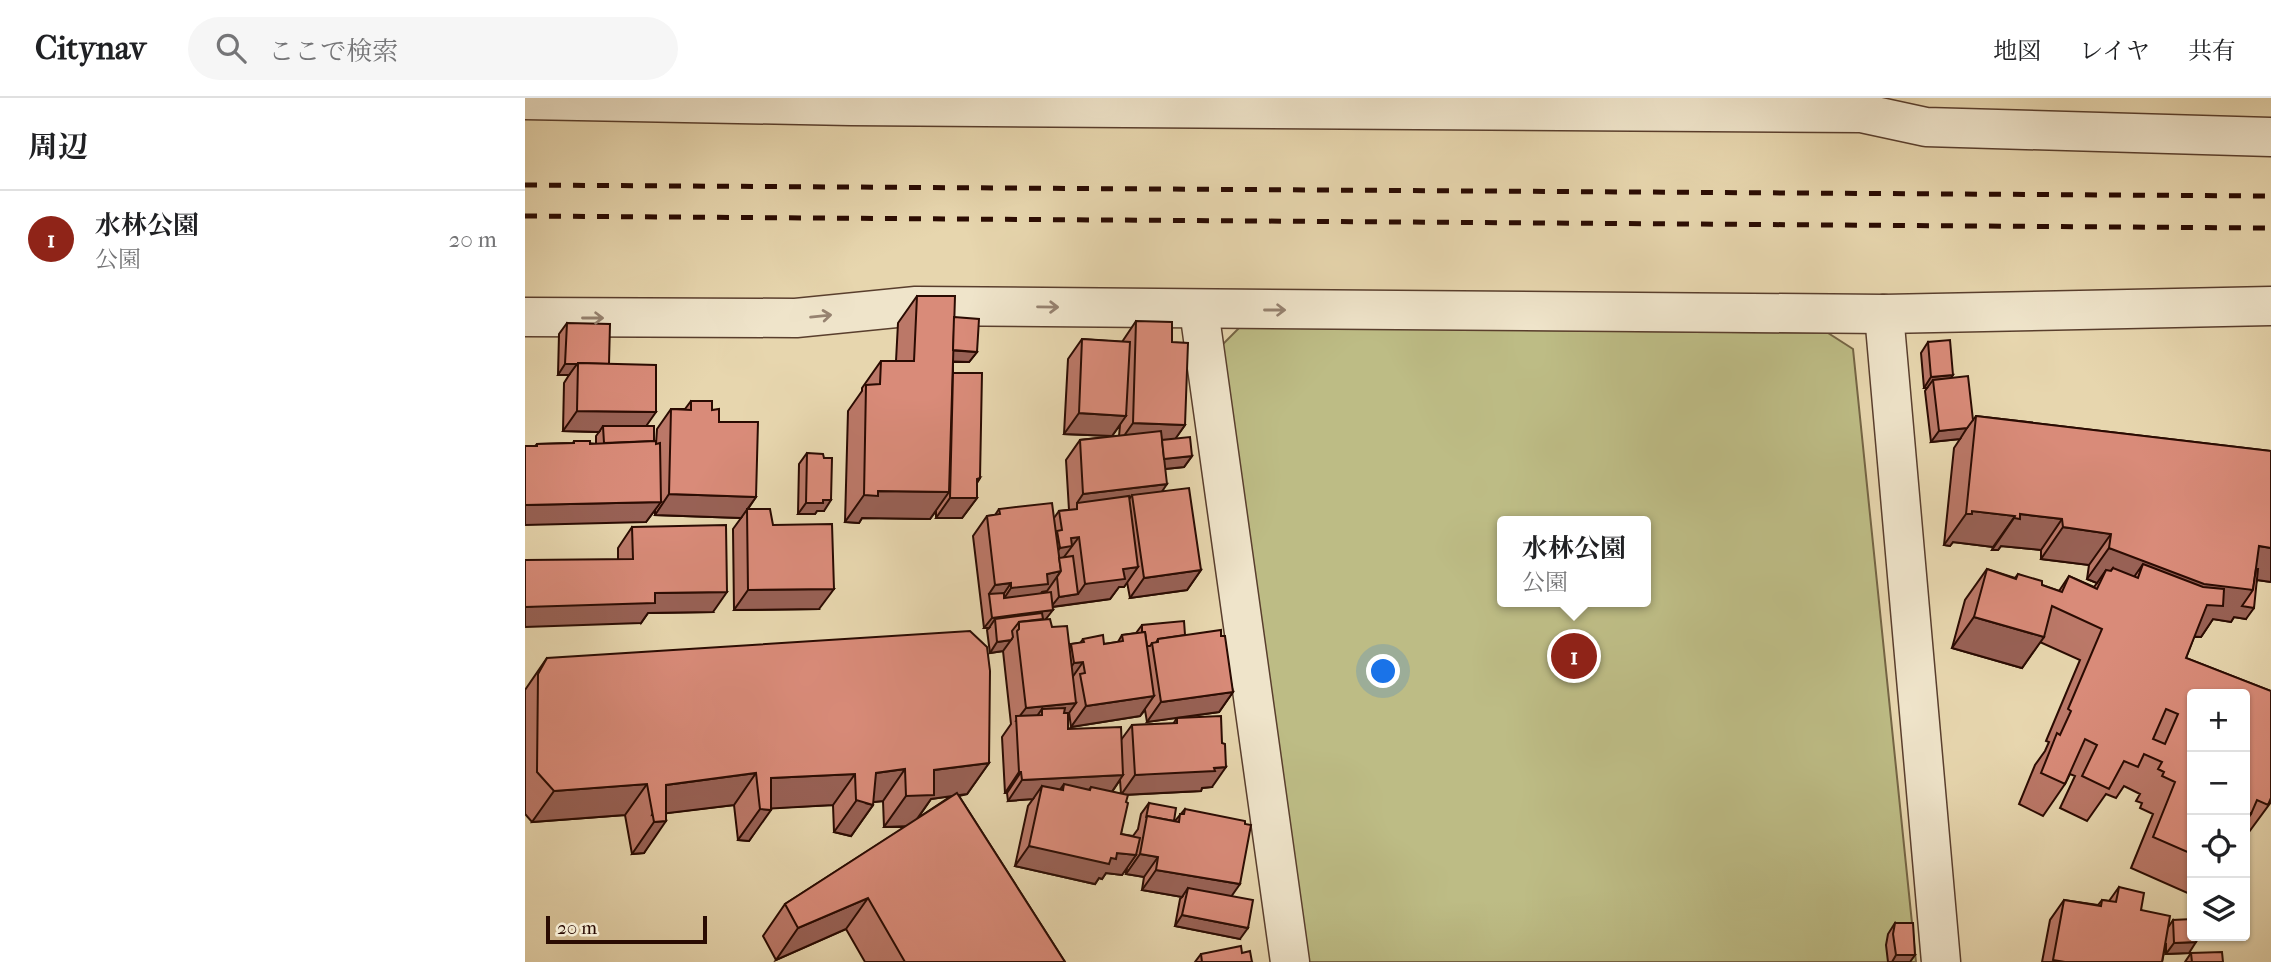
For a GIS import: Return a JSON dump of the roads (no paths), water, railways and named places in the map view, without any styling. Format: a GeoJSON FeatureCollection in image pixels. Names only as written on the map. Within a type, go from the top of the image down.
{"type":"FeatureCollection","features":[{"type":"Feature","properties":{"kind":"street"},"geometry":{"type":"LineString","coordinates":[[525,100],[678,100],[865,106],[1861,105],[1926,127],[2271,137]]}},
{"type":"Feature","properties":{"kind":"street"},"geometry":{"type":"LineString","coordinates":[[525,317],[796,318],[916,306],[1884,314],[2271,306]]}},
{"type":"Feature","properties":{"kind":"street"},"geometry":{"type":"LineString","coordinates":[[1199,310],[1290,962]]}},
{"type":"Feature","properties":{"kind":"street"},"geometry":{"type":"LineString","coordinates":[[1884,314],[1941,962]]}},
{"type":"Feature","properties":{"kind":"railway"},"geometry":{"type":"LineString","coordinates":[[525,185],[2271,196]]}},
{"type":"Feature","properties":{"kind":"railway"},"geometry":{"type":"LineString","coordinates":[[525,216],[2271,228]]}},
{"type":"Feature","properties":{"kind":"place","name":"水林公園"},"geometry":{"type":"Point","coordinates":[1574,656]}}]}
